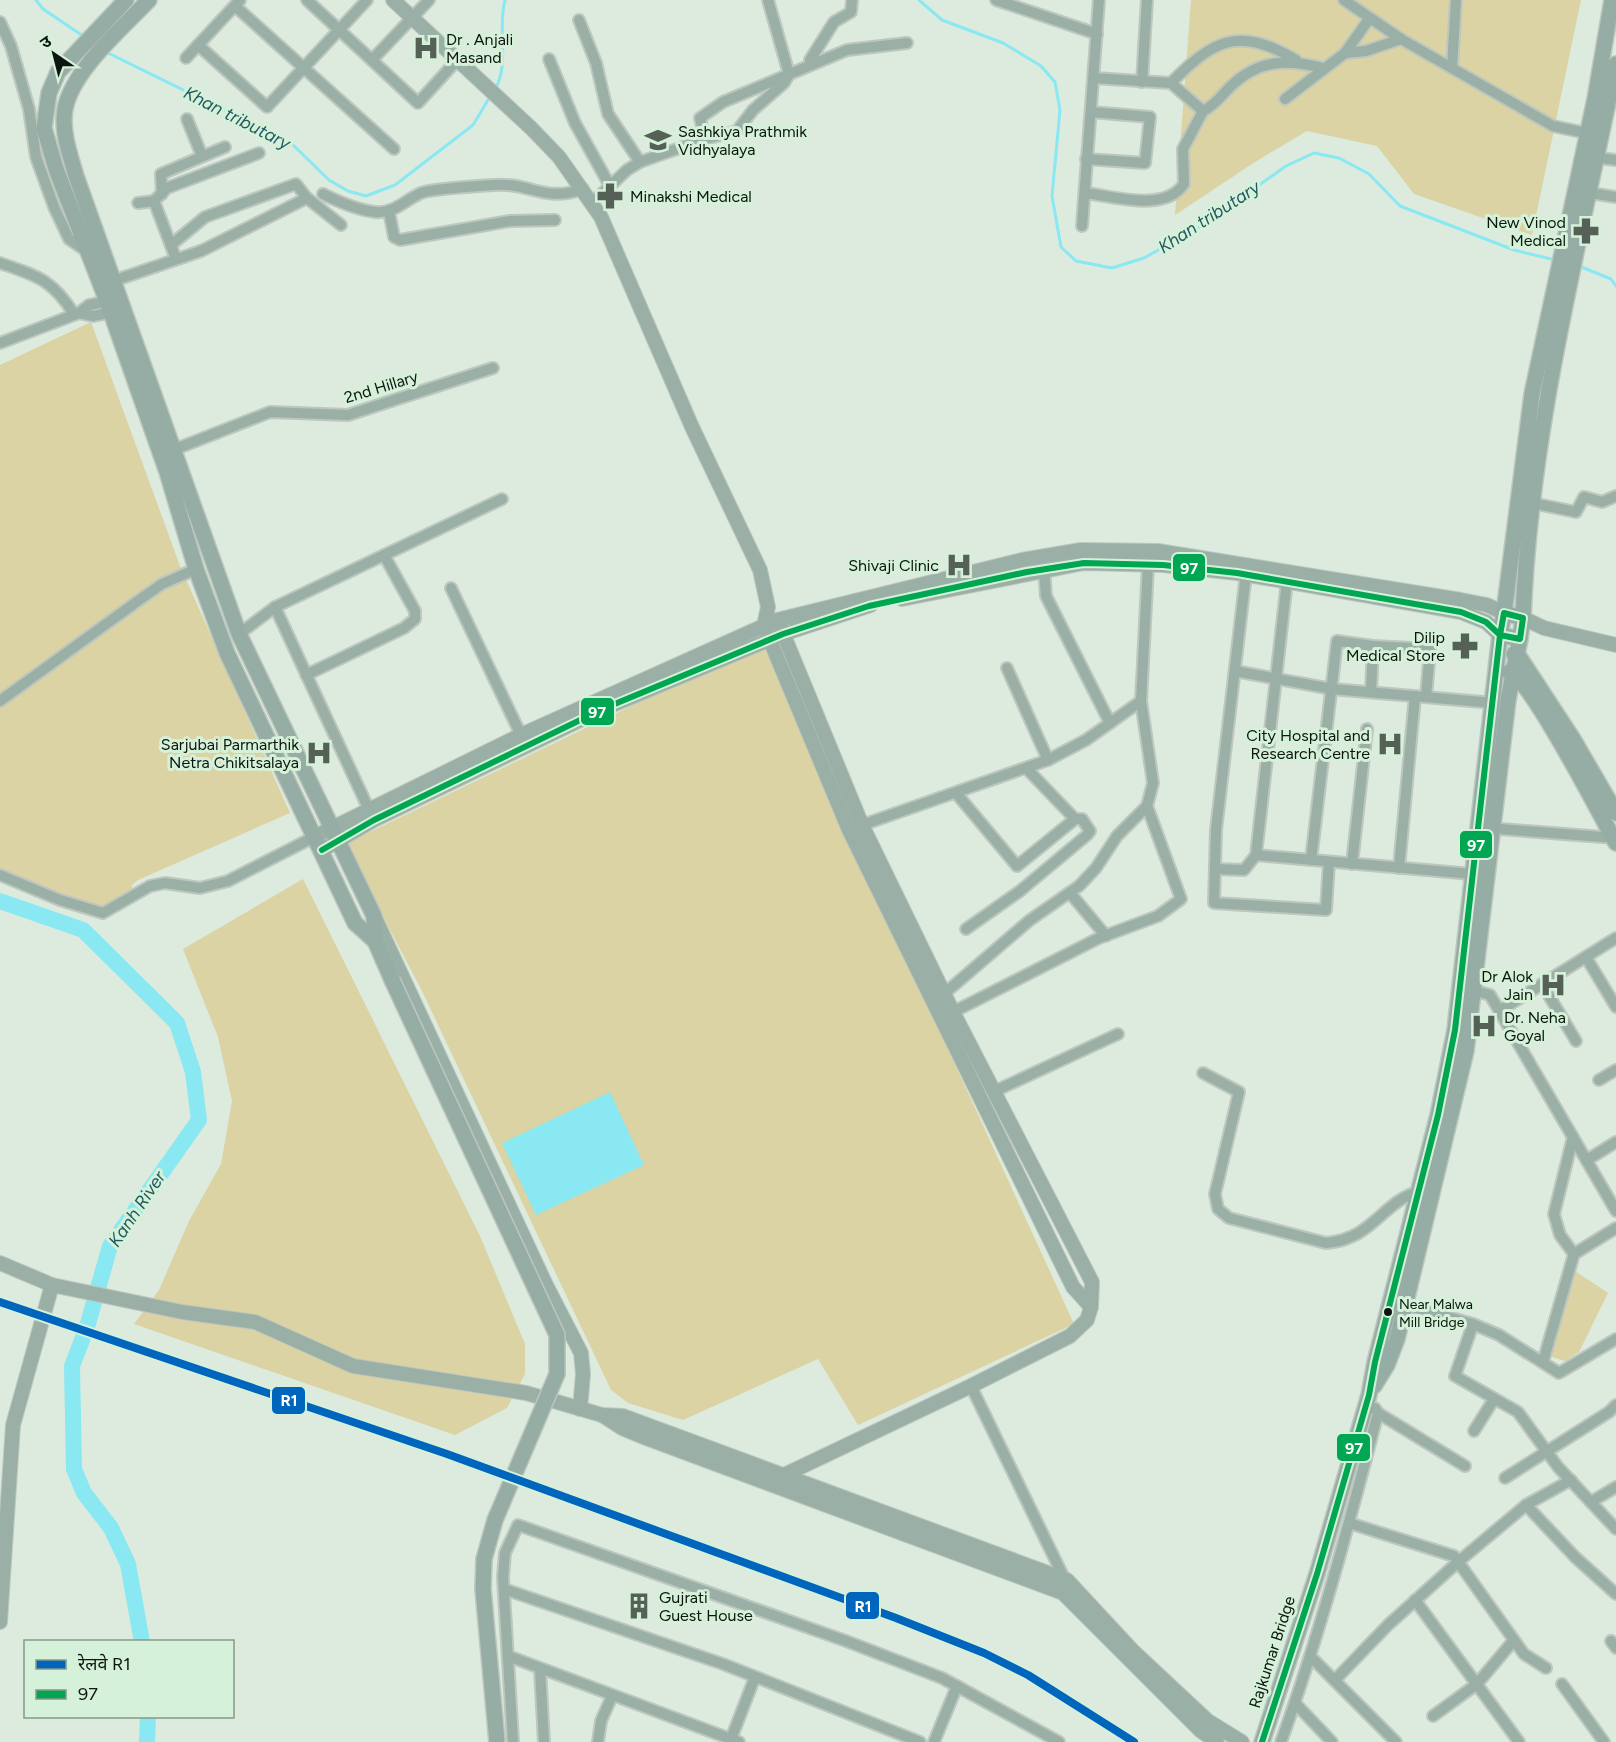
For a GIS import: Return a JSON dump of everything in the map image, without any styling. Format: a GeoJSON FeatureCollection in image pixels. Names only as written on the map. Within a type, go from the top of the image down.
{"type":"FeatureCollection","features":[{"type":"Feature","properties":{"kind":"main road"},"geometry":{"type":"LineString","coordinates":[[126,0],[58,72],[49,93],[44,128],[56,169],[88,253],[115,306],[173,450],[238,634],[374,916],[375,941],[556,1335],[557,1374],[495,1520],[484,1559],[483,1589],[497,1742]]}},
{"type":"Feature","properties":{"kind":"main road"},"geometry":{"type":"LineString","coordinates":[[148,0],[72,86],[65,109],[64,134],[113,281],[115,306],[196,568],[227,653],[316,836],[355,923],[375,941]]}},
{"type":"Feature","properties":{"kind":"main road"},"geometry":{"type":"LineString","coordinates":[[1467,988],[1485,828],[1500,635],[1523,449],[1572,245],[1586,133],[1595,99],[1612,0]]}},
{"type":"Feature","properties":{"kind":"main road"},"geometry":{"type":"LineString","coordinates":[[1572,245],[1590,193],[1616,64]]}},
{"type":"Feature","properties":{"kind":"main road"},"geometry":{"type":"LineString","coordinates":[[1369,1395],[1375,1362],[1466,1051],[1472,874],[1485,828],[1518,655],[1523,618],[1525,555],[1566,272]]}},
{"type":"Feature","properties":{"kind":"main road"},"geometry":{"type":"LineString","coordinates":[[1504,613],[1523,618]]}},
{"type":"Feature","properties":{"kind":"main road"},"geometry":{"type":"LineString","coordinates":[[1500,635],[1520,639]]}},
{"type":"Feature","properties":{"kind":"main road"},"geometry":{"type":"LineString","coordinates":[[1500,652],[1518,655],[1573,739],[1616,813]]}},
{"type":"Feature","properties":{"kind":"main road"},"geometry":{"type":"LineString","coordinates":[[1498,668],[1515,674],[1535,700],[1615,840]]}},
{"type":"Feature","properties":{"kind":"main road"},"geometry":{"type":"LineString","coordinates":[[1369,1395],[1387,1365],[1405,1305],[1426,1183]]}},
{"type":"Feature","properties":{"kind":"main road","name":"Rajkumar Bridge"},"geometry":{"type":"LineString","coordinates":[[1262,1742],[1317,1574],[1369,1395]]}},
{"type":"Feature","properties":{"kind":"street"},"geometry":{"type":"LineString","coordinates":[[307,0],[418,103],[458,59]]}},
{"type":"Feature","properties":{"kind":"street"},"geometry":{"type":"LineString","coordinates":[[198,45],[267,107],[367,0]]}},
{"type":"Feature","properties":{"kind":"street"},"geometry":{"type":"LineString","coordinates":[[393,0],[412,20],[485,84],[559,157],[601,217],[692,428],[753,552],[760,570],[768,607],[777,620],[862,825],[953,1012],[1092,1282],[1091,1307],[1087,1320],[1075,1332],[971,1386],[777,1480]]}},
{"type":"Feature","properties":{"kind":"street"},"geometry":{"type":"LineString","coordinates":[[372,60],[429,0]]}},
{"type":"Feature","properties":{"kind":"street"},"geometry":{"type":"LineString","coordinates":[[592,203],[640,162],[705,139],[737,131],[753,111],[784,83],[789,74],[768,0]]}},
{"type":"Feature","properties":{"kind":"street"},"geometry":{"type":"LineString","coordinates":[[811,64],[810,60],[834,21],[851,12],[852,0]]}},
{"type":"Feature","properties":{"kind":"street"},"geometry":{"type":"LineString","coordinates":[[996,0],[1011,3],[1097,34]]}},
{"type":"Feature","properties":{"kind":"street"},"geometry":{"type":"LineString","coordinates":[[1082,226],[1099,0]]}},
{"type":"Feature","properties":{"kind":"street"},"geometry":{"type":"LineString","coordinates":[[1142,82],[1147,0]]}},
{"type":"Feature","properties":{"kind":"street"},"geometry":{"type":"LineString","coordinates":[[1344,0],[1401,39],[1553,126],[1586,133]]}},
{"type":"Feature","properties":{"kind":"street"},"geometry":{"type":"LineString","coordinates":[[1452,68],[1456,0]]}},
{"type":"Feature","properties":{"kind":"street"},"geometry":{"type":"LineString","coordinates":[[186,58],[237,3],[303,69],[394,149]]}},
{"type":"Feature","properties":{"kind":"street"},"geometry":{"type":"LineString","coordinates":[[1285,99],[1345,53],[1369,19]]}},
{"type":"Feature","properties":{"kind":"street"},"geometry":{"type":"LineString","coordinates":[[579,20],[596,63],[608,114],[640,162]]}},
{"type":"Feature","properties":{"kind":"street"},"geometry":{"type":"LineString","coordinates":[[0,22],[11,46],[29,109],[36,157],[54,207],[69,239],[88,253]]}},
{"type":"Feature","properties":{"kind":"street"},"geometry":{"type":"LineString","coordinates":[[1345,53],[1366,51],[1401,39]]}},
{"type":"Feature","properties":{"kind":"street"},"geometry":{"type":"LineString","coordinates":[[705,139],[700,118],[723,102],[847,50],[907,43]]}},
{"type":"Feature","properties":{"kind":"street"},"geometry":{"type":"LineString","coordinates":[[1171,83],[1196,57],[1222,43],[1255,43],[1269,46],[1297,61],[1323,68]]}},
{"type":"Feature","properties":{"kind":"street"},"geometry":{"type":"LineString","coordinates":[[549,59],[575,123],[610,186]]}},
{"type":"Feature","properties":{"kind":"street"},"geometry":{"type":"LineString","coordinates":[[1084,193],[1158,201],[1174,195],[1184,183],[1182,149],[1203,111],[1253,68],[1281,61],[1297,61]]}},
{"type":"Feature","properties":{"kind":"street"},"geometry":{"type":"LineString","coordinates":[[1094,78],[1171,83],[1203,111]]}},
{"type":"Feature","properties":{"kind":"street"},"geometry":{"type":"LineString","coordinates":[[1086,159],[1144,163],[1150,117],[1091,112]]}},
{"type":"Feature","properties":{"kind":"street"},"geometry":{"type":"LineString","coordinates":[[187,119],[202,156]]}},
{"type":"Feature","properties":{"kind":"street"},"geometry":{"type":"LineString","coordinates":[[176,259],[158,198],[161,174],[225,147]]}},
{"type":"Feature","properties":{"kind":"street"},"geometry":{"type":"LineString","coordinates":[[138,203],[158,198],[167,188],[259,153]]}},
{"type":"Feature","properties":{"kind":"street"},"geometry":{"type":"LineString","coordinates":[[1598,158],[1616,160]]}},
{"type":"Feature","properties":{"kind":"street"},"geometry":{"type":"LineString","coordinates":[[171,244],[205,217],[274,190],[296,184],[307,198],[341,225]]}},
{"type":"Feature","properties":{"kind":"street"},"geometry":{"type":"LineString","coordinates":[[323,194],[360,209],[389,211],[421,193],[434,191],[502,184],[565,195],[583,189]]}},
{"type":"Feature","properties":{"kind":"street"},"geometry":{"type":"LineString","coordinates":[[1590,193],[1616,197]]}},
{"type":"Feature","properties":{"kind":"street"},"geometry":{"type":"LineString","coordinates":[[113,281],[233,237],[265,217],[307,198]]}},
{"type":"Feature","properties":{"kind":"street"},"geometry":{"type":"LineString","coordinates":[[389,211],[394,237],[400,240],[510,221],[555,220]]}},
{"type":"Feature","properties":{"kind":"street"},"geometry":{"type":"LineString","coordinates":[[0,263],[34,275],[50,284],[60,292],[76,314]]}},
{"type":"Feature","properties":{"kind":"street"},"geometry":{"type":"LineString","coordinates":[[0,343],[76,314],[93,316],[115,306]]}},
{"type":"Feature","properties":{"kind":"street","name":"2nd Hillary"},"geometry":{"type":"LineString","coordinates":[[173,450],[270,412],[348,415],[493,368]]}},
{"type":"Feature","properties":{"kind":"street"},"geometry":{"type":"LineString","coordinates":[[1532,502],[1576,512],[1584,497],[1602,501],[1616,496]]}},
{"type":"Feature","properties":{"kind":"street"},"geometry":{"type":"LineString","coordinates":[[238,634],[275,608],[502,499]]}},
{"type":"Feature","properties":{"kind":"street"},"geometry":{"type":"LineString","coordinates":[[322,850],[340,842],[371,814],[521,735],[777,620],[1022,560],[1081,550],[1148,565],[1246,574],[1461,612],[1486,622],[1500,635]]}},
{"type":"Feature","properties":{"kind":"street"},"geometry":{"type":"LineString","coordinates":[[0,875],[60,900],[103,912],[150,886],[165,883],[200,888],[228,880],[332,827],[371,814],[605,708],[783,634],[869,606],[1084,562],[1158,552],[1288,570],[1487,605],[1504,613]]}},
{"type":"Feature","properties":{"kind":"street"},"geometry":{"type":"LineString","coordinates":[[306,675],[404,628],[415,619],[415,611],[384,555]]}},
{"type":"Feature","properties":{"kind":"street"},"geometry":{"type":"LineString","coordinates":[[945,993],[1030,920],[1070,892],[1096,868],[1117,836],[1147,806],[1153,783],[1142,701],[1148,565]]}},
{"type":"Feature","properties":{"kind":"street"},"geometry":{"type":"LineString","coordinates":[[0,701],[162,584],[196,568]]}},
{"type":"Feature","properties":{"kind":"street"},"geometry":{"type":"LineString","coordinates":[[1044,569],[1046,596],[1110,723]]}},
{"type":"Feature","properties":{"kind":"street"},"geometry":{"type":"LineString","coordinates":[[1246,574],[1216,830],[1214,903],[1326,910],[1329,862]]}},
{"type":"Feature","properties":{"kind":"street"},"geometry":{"type":"LineString","coordinates":[[1215,869],[1244,870],[1256,855],[1287,581]]}},
{"type":"Feature","properties":{"kind":"street"},"geometry":{"type":"LineString","coordinates":[[451,588],[521,735]]}},
{"type":"Feature","properties":{"kind":"street"},"geometry":{"type":"LineString","coordinates":[[768,607],[764,626],[769,640],[849,830],[1073,1287],[1091,1307]]}},
{"type":"Feature","properties":{"kind":"street"},"geometry":{"type":"LineString","coordinates":[[275,608],[371,814]]}},
{"type":"Feature","properties":{"kind":"street"},"geometry":{"type":"LineString","coordinates":[[1523,618],[1544,628],[1616,645]]}},
{"type":"Feature","properties":{"kind":"street"},"geometry":{"type":"LineString","coordinates":[[1520,639],[1544,628]]}},
{"type":"Feature","properties":{"kind":"street"},"geometry":{"type":"LineString","coordinates":[[1311,860],[1337,641],[1373,646],[1430,649],[1421,697],[1399,868]]}},
{"type":"Feature","properties":{"kind":"street"},"geometry":{"type":"LineString","coordinates":[[1371,692],[1373,646]]}},
{"type":"Feature","properties":{"kind":"street"},"geometry":{"type":"LineString","coordinates":[[1007,668],[1048,760]]}},
{"type":"Feature","properties":{"kind":"street"},"geometry":{"type":"LineString","coordinates":[[1235,671],[1332,688],[1494,703]]}},
{"type":"Feature","properties":{"kind":"street"},"geometry":{"type":"LineString","coordinates":[[862,825],[1048,760],[1086,740],[1142,701]]}},
{"type":"Feature","properties":{"kind":"street"},"geometry":{"type":"LineString","coordinates":[[1352,864],[1367,729]]}},
{"type":"Feature","properties":{"kind":"street"},"geometry":{"type":"LineString","coordinates":[[1027,769],[1075,819]]}},
{"type":"Feature","properties":{"kind":"street"},"geometry":{"type":"LineString","coordinates":[[956,793],[1017,866],[1075,819],[1081,818],[1090,833],[1020,891],[966,929]]}},
{"type":"Feature","properties":{"kind":"street"},"geometry":{"type":"LineString","coordinates":[[953,1012],[1106,936],[1158,916],[1181,899],[1147,806]]}},
{"type":"Feature","properties":{"kind":"street"},"geometry":{"type":"LineString","coordinates":[[1485,828],[1615,840]]}},
{"type":"Feature","properties":{"kind":"street"},"geometry":{"type":"LineString","coordinates":[[1256,855],[1472,874]]}},
{"type":"Feature","properties":{"kind":"street"},"geometry":{"type":"LineString","coordinates":[[1070,892],[1106,936]]}},
{"type":"Feature","properties":{"kind":"street"},"geometry":{"type":"LineString","coordinates":[[374,916],[546,1285],[581,1353],[583,1374],[580,1409]]}},
{"type":"Feature","properties":{"kind":"street"},"geometry":{"type":"LineString","coordinates":[[1498,1011],[1616,938]]}},
{"type":"Feature","properties":{"kind":"street"},"geometry":{"type":"LineString","coordinates":[[1586,957],[1616,1007]]}},
{"type":"Feature","properties":{"kind":"street"},"geometry":{"type":"LineString","coordinates":[[1542,984],[1576,1041]]}},
{"type":"Feature","properties":{"kind":"street"},"geometry":{"type":"LineString","coordinates":[[1467,988],[1490,995],[1616,1211]]}},
{"type":"Feature","properties":{"kind":"street"},"geometry":{"type":"LineString","coordinates":[[995,1092],[1118,1034]]}},
{"type":"Feature","properties":{"kind":"street"},"geometry":{"type":"LineString","coordinates":[[1599,1080],[1616,1070]]}},
{"type":"Feature","properties":{"kind":"street"},"geometry":{"type":"LineString","coordinates":[[1203,1073],[1239,1092],[1215,1194],[1218,1209],[1229,1218],[1326,1243],[1338,1242],[1365,1232],[1404,1198],[1426,1183]]}},
{"type":"Feature","properties":{"kind":"street"},"geometry":{"type":"LineString","coordinates":[[1573,1137],[1554,1214],[1560,1235],[1574,1254]]}},
{"type":"Feature","properties":{"kind":"street"},"geometry":{"type":"LineString","coordinates":[[1587,1161],[1616,1142]]}},
{"type":"Feature","properties":{"kind":"street"},"geometry":{"type":"LineString","coordinates":[[1543,1362],[1574,1254],[1616,1228]]}},
{"type":"Feature","properties":{"kind":"street"},"geometry":{"type":"LineString","coordinates":[[0,1263],[52,1285],[146,1305],[255,1322],[354,1366],[526,1394],[602,1415],[622,1428],[777,1480],[1065,1587],[1208,1721],[1242,1742]]}},
{"type":"Feature","properties":{"kind":"street"},"geometry":{"type":"LineString","coordinates":[[0,1622],[13,1425],[52,1285]]}},
{"type":"Feature","properties":{"kind":"street"},"geometry":{"type":"LineString","coordinates":[[1405,1305],[1473,1324],[1499,1335],[1559,1373],[1616,1339]]}},
{"type":"Feature","properties":{"kind":"street"},"geometry":{"type":"LineString","coordinates":[[1473,1324],[1455,1376],[1518,1412],[1546,1451],[1616,1528]]}},
{"type":"Feature","properties":{"kind":"street"},"geometry":{"type":"LineString","coordinates":[[971,1386],[1065,1587],[1201,1731],[1217,1742]]}},
{"type":"Feature","properties":{"kind":"street"},"geometry":{"type":"LineString","coordinates":[[1369,1395],[1378,1413],[1465,1466]]}},
{"type":"Feature","properties":{"kind":"street"},"geometry":{"type":"LineString","coordinates":[[1474,1431],[1494,1399]]}},
{"type":"Feature","properties":{"kind":"street"},"geometry":{"type":"LineString","coordinates":[[1505,1478],[1609,1412],[1616,1405]]}},
{"type":"Feature","properties":{"kind":"street"},"geometry":{"type":"LineString","coordinates":[[1281,1742],[1311,1657],[1378,1413]]}},
{"type":"Feature","properties":{"kind":"street"},"geometry":{"type":"LineString","coordinates":[[1335,1680],[1359,1653],[1415,1600],[1526,1504],[1571,1480]]}},
{"type":"Feature","properties":{"kind":"street"},"geometry":{"type":"LineString","coordinates":[[1591,1502],[1616,1487]]}},
{"type":"Feature","properties":{"kind":"street"},"geometry":{"type":"LineString","coordinates":[[1526,1504],[1575,1557],[1616,1594]]}},
{"type":"Feature","properties":{"kind":"street"},"geometry":{"type":"LineString","coordinates":[[1349,1523],[1454,1556],[1524,1654],[1546,1668]]}},
{"type":"Feature","properties":{"kind":"street"},"geometry":{"type":"LineString","coordinates":[[513,1742],[504,1589],[505,1553],[518,1525],[846,1641],[957,1686],[1059,1742]]}},
{"type":"Feature","properties":{"kind":"street"},"geometry":{"type":"LineString","coordinates":[[504,1589],[714,1661],[920,1742]]}},
{"type":"Feature","properties":{"kind":"street"},"geometry":{"type":"LineString","coordinates":[[1415,1600],[1519,1742]]}},
{"type":"Feature","properties":{"kind":"street"},"geometry":{"type":"LineString","coordinates":[[1433,1716],[1477,1684],[1514,1640]]}},
{"type":"Feature","properties":{"kind":"street"},"geometry":{"type":"LineString","coordinates":[[508,1656],[735,1740],[755,1677]]}},
{"type":"Feature","properties":{"kind":"street"},"geometry":{"type":"LineString","coordinates":[[1311,1657],[1396,1742]]}},
{"type":"Feature","properties":{"kind":"street"},"geometry":{"type":"LineString","coordinates":[[540,1669],[544,1742]]}},
{"type":"Feature","properties":{"kind":"street"},"geometry":{"type":"LineString","coordinates":[[1562,1684],[1604,1742]]}},
{"type":"Feature","properties":{"kind":"street"},"geometry":{"type":"LineString","coordinates":[[934,1742],[957,1686]]}},
{"type":"Feature","properties":{"kind":"street"},"geometry":{"type":"LineString","coordinates":[[598,1742],[601,1721],[612,1696]]}},
{"type":"Feature","properties":{"kind":"street"},"geometry":{"type":"LineString","coordinates":[[1295,1703],[1332,1742]]}},
{"type":"Feature","properties":{"kind":"shaded area"},"geometry":{"type":"Polygon","coordinates":[[[1191,0],[1581,0],[1532,235],[1414,194],[1377,146],[1307,131],[1175,215],[1191,0]]]}},
{"type":"Feature","properties":{"kind":"shaded area"},"geometry":{"type":"Polygon","coordinates":[[[91,322],[180,566],[290,813],[138,880],[132,885],[132,893],[114,912],[0,876],[0,365],[91,322]]]}},
{"type":"Feature","properties":{"kind":"shaded area"},"geometry":{"type":"Polygon","coordinates":[[[762,643],[1074,1324],[858,1425],[818,1359],[683,1420],[628,1403],[611,1390],[422,991],[345,844],[762,643]]]}},
{"type":"Feature","properties":{"kind":"shaded area"},"geometry":{"type":"Polygon","coordinates":[[[303,879],[480,1236],[525,1344],[525,1374],[507,1408],[455,1435],[134,1324],[159,1290],[189,1221],[221,1164],[232,1101],[218,1037],[183,949],[303,879]]]}},
{"type":"Feature","properties":{"kind":"shaded area"},"geometry":{"type":"Polygon","coordinates":[[[1575,1271],[1608,1293],[1579,1352],[1565,1361],[1549,1356],[1575,1271]]]}},
{"type":"Feature","properties":{"kind":"water"},"geometry":{"type":"Polygon","coordinates":[[[610,1092],[644,1165],[536,1215],[502,1143],[610,1092]]]}},
{"type":"Feature","properties":{"kind":"waterway","name":"Khan tributary"},"geometry":{"type":"LineString","coordinates":[[36,0],[43,9],[83,36]]}},
{"type":"Feature","properties":{"kind":"waterway","name":"Khan tributary"},"geometry":{"type":"LineString","coordinates":[[495,89],[502,69],[502,22],[505,0]]}},
{"type":"Feature","properties":{"kind":"waterway","name":"Khan tributary"},"geometry":{"type":"LineString","coordinates":[[919,0],[942,20],[1003,43],[1041,66],[1055,82],[1060,110],[1052,196],[1061,247],[1076,261],[1112,268],[1144,258],[1201,226],[1286,166],[1314,153],[1339,158],[1369,174],[1400,206],[1514,250],[1555,260]]}},
{"type":"Feature","properties":{"kind":"waterway","name":"Khan tributary"},"geometry":{"type":"LineString","coordinates":[[106,52],[291,143],[329,180],[348,191],[366,196],[395,185],[473,125],[491,95]]}},
{"type":"Feature","properties":{"kind":"waterway","name":"Khan tributary"},"geometry":{"type":"LineString","coordinates":[[1579,266],[1611,279],[1616,286]]}},
{"type":"Feature","properties":{"kind":"waterway","name":"Kanh River"},"geometry":{"type":"LineString","coordinates":[[0,901],[83,930],[177,1023],[193,1072],[199,1120],[110,1246],[87,1327],[72,1366],[74,1469],[84,1493],[111,1528],[128,1564],[142,1640]]}},
{"type":"Feature","properties":{"kind":"waterway","name":"Kanh River"},"geometry":{"type":"LineString","coordinates":[[147,1742],[148,1718]]}},
{"type":"Feature","properties":{"kind":"rail line","name":"R1"},"geometry":{"type":"LineString","coordinates":[[0,1302],[447,1454],[896,1618],[984,1653],[1028,1675],[1134,1742]]}},
{"type":"Feature","properties":{"kind":"transit line","name":"97"},"geometry":{"type":"LineString","coordinates":[[322,850],[374,820],[605,708],[783,634],[869,606],[1027,572],[1084,563],[1163,565],[1237,573],[1461,612],[1486,622],[1500,635],[1520,639],[1523,618],[1504,613],[1500,635],[1455,1030],[1438,1115],[1375,1362],[1369,1395],[1317,1574],[1262,1742]]}},
{"type":"Feature","properties":{"kind":"place","name":"Dr . Anjali Masand"},"geometry":{"type":"Point","coordinates":[426,48]}},
{"type":"Feature","properties":{"kind":"place","name":"Sashkiya Prathmik Vidhyalaya"},"geometry":{"type":"Point","coordinates":[658,140]}},
{"type":"Feature","properties":{"kind":"place","name":"Minakshi Medical"},"geometry":{"type":"Point","coordinates":[610,196]}},
{"type":"Feature","properties":{"kind":"place","name":"New Vinod Medical"},"geometry":{"type":"Point","coordinates":[1586,231]}},
{"type":"Feature","properties":{"kind":"place","name":"Shivaji Clinic"},"geometry":{"type":"Point","coordinates":[959,565]}},
{"type":"Feature","properties":{"kind":"place","name":"Dilip Medical Store"},"geometry":{"type":"Point","coordinates":[1465,646]}},
{"type":"Feature","properties":{"kind":"place","name":"City Hospital and Research Centre"},"geometry":{"type":"Point","coordinates":[1390,744]}},
{"type":"Feature","properties":{"kind":"place","name":"Sarjubai Parmarthik Netra Chikitsalaya"},"geometry":{"type":"Point","coordinates":[319,753]}},
{"type":"Feature","properties":{"kind":"place","name":"Dr Alok Jain"},"geometry":{"type":"Point","coordinates":[1553,985]}},
{"type":"Feature","properties":{"kind":"place","name":"Dr. Neha Goyal"},"geometry":{"type":"Point","coordinates":[1484,1026]}},
{"type":"Feature","properties":{"kind":"place","name":"Near Malwa Mill Bridge"},"geometry":{"type":"Point","coordinates":[1388,1312]}},
{"type":"Feature","properties":{"kind":"place","name":"Gujrati Guest House"},"geometry":{"type":"Point","coordinates":[639,1606]}}]}
